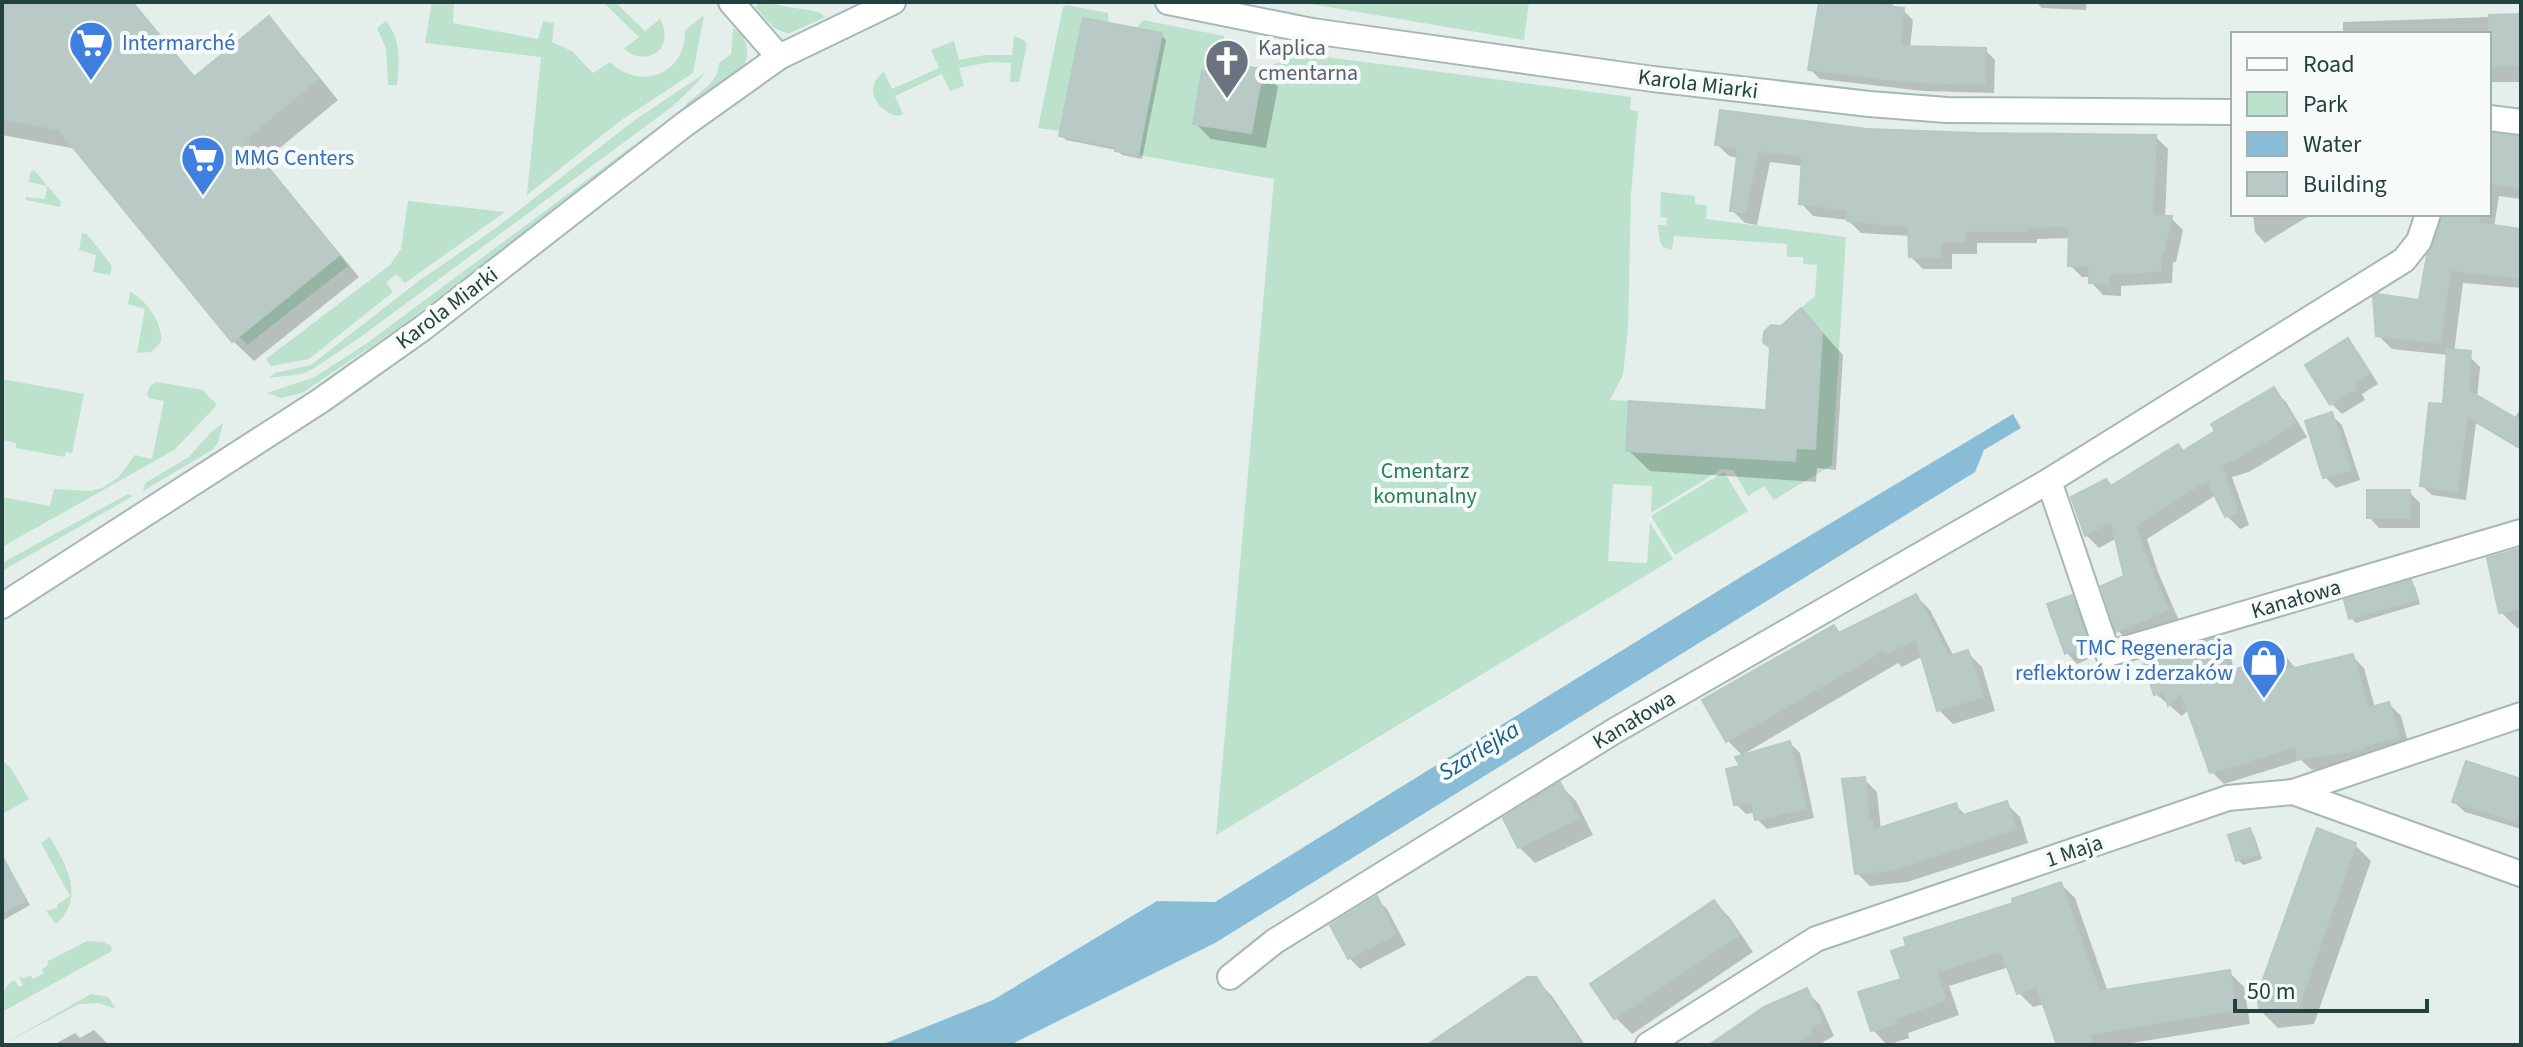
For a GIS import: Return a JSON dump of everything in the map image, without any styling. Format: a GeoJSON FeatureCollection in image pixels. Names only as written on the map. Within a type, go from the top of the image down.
{"type":"FeatureCollection","features":[{"type":"Feature","properties":{"kind":"street"},"geometry":{"type":"LineString","coordinates":[[731,2],[779,57]]}},
{"type":"Feature","properties":{"kind":"street","name":"Karola Miarki"},"geometry":{"type":"LineString","coordinates":[[2,606],[271,435],[423,328],[709,107],[779,57],[893,2]]}},
{"type":"Feature","properties":{"kind":"street","name":"Karola Miarki"},"geometry":{"type":"LineString","coordinates":[[1168,2],[1312,31],[1653,79],[1869,104],[1947,110],[2231,112]]}},
{"type":"Feature","properties":{"kind":"street"},"geometry":{"type":"LineString","coordinates":[[2491,118],[2521,122]]}},
{"type":"Feature","properties":{"kind":"street","name":"Kanałowa"},"geometry":{"type":"LineString","coordinates":[[1230,977],[1275,941],[1616,730],[2049,481],[2404,260],[2419,241],[2427,216]]}},
{"type":"Feature","properties":{"kind":"street","name":"Kanałowa"},"geometry":{"type":"LineString","coordinates":[[2049,481],[2108,654],[2521,532]]}},
{"type":"Feature","properties":{"kind":"street","name":"Karola Miarki"},"geometry":{"type":"LineString","coordinates":[[2,590],[103,540]]}},
{"type":"Feature","properties":{"kind":"street"},"geometry":{"type":"LineString","coordinates":[[2293,792],[2521,715]]}},
{"type":"Feature","properties":{"kind":"street","name":"1 Maja"},"geometry":{"type":"LineString","coordinates":[[1648,1045],[1816,939],[2228,798],[2293,792],[2521,874]]}},
{"type":"Feature","properties":{"kind":"green space"},"geometry":{"type":"Polygon","coordinates":[[[432,2],[454,4],[453,23],[538,39],[543,21],[554,23],[552,42],[572,51],[593,73],[610,62],[635,76],[660,73],[670,67],[684,45],[685,30],[704,15],[693,73],[620,121],[527,195],[541,57],[425,43],[432,2]]]}},
{"type":"Feature","properties":{"kind":"green space"},"geometry":{"type":"Polygon","coordinates":[[[603,2],[615,2],[645,31],[660,19],[664,29],[662,46],[650,56],[642,57],[624,49],[639,37],[603,2]]]}},
{"type":"Feature","properties":{"kind":"green space"},"geometry":{"type":"Polygon","coordinates":[[[761,2],[819,12],[825,17],[788,34],[773,27],[755,7],[761,2]]]}},
{"type":"Feature","properties":{"kind":"green space"},"geometry":{"type":"Polygon","coordinates":[[[1299,2],[1529,2],[1524,40],[1299,2]]]}},
{"type":"Feature","properties":{"kind":"green space"},"geometry":{"type":"Polygon","coordinates":[[[1067,5],[1108,13],[1109,23],[1083,18],[1060,131],[1038,128],[1063,7],[1067,5]]]}},
{"type":"Feature","properties":{"kind":"green space","name":"Cmentarz komunalny"},"geometry":{"type":"Polygon","coordinates":[[[1143,20],[1224,36],[1223,43],[1230,51],[1229,76],[1202,72],[1193,123],[1250,133],[1263,69],[1280,62],[1281,51],[1631,97],[1630,110],[1638,111],[1631,194],[1628,329],[1623,375],[1610,400],[1629,401],[1626,451],[1795,461],[1796,448],[1815,449],[1822,329],[1801,308],[1815,296],[1817,265],[1803,264],[1803,257],[1787,257],[1787,244],[1674,236],[1672,250],[1663,247],[1658,225],[1666,225],[1667,218],[1660,217],[1661,192],[1695,196],[1695,204],[1707,205],[1706,219],[1846,237],[1832,465],[1774,500],[1764,486],[1748,496],[1733,470],[1722,469],[1651,513],[1652,486],[1613,484],[1608,561],[1647,563],[1650,523],[1673,559],[1216,835],[1274,179],[1138,155],[1162,34],[1137,28],[1143,20]]]}},
{"type":"Feature","properties":{"kind":"green space"},"geometry":{"type":"Polygon","coordinates":[[[386,21],[397,44],[397,85],[388,85],[386,48],[377,28],[386,21]]]}},
{"type":"Feature","properties":{"kind":"green space"},"geometry":{"type":"Polygon","coordinates":[[[733,28],[746,43],[745,64],[684,111],[685,105],[710,84],[717,74],[719,63],[731,54],[733,28]]]}},
{"type":"Feature","properties":{"kind":"green space"},"geometry":{"type":"Polygon","coordinates":[[[1014,36],[1024,40],[1027,45],[1019,82],[1010,82],[1011,63],[991,62],[959,68],[964,86],[950,91],[942,74],[895,96],[903,114],[899,116],[884,110],[875,98],[874,84],[884,72],[892,89],[939,68],[931,50],[954,41],[959,60],[985,55],[1012,55],[1014,36]]]}},
{"type":"Feature","properties":{"kind":"green space"},"geometry":{"type":"Polygon","coordinates":[[[705,73],[673,106],[362,336],[302,374],[268,378],[275,373],[311,365],[420,280],[496,228],[632,122],[705,73]]]}},
{"type":"Feature","properties":{"kind":"green space"},"geometry":{"type":"Polygon","coordinates":[[[673,119],[403,325],[302,393],[281,398],[267,393],[315,377],[367,343],[673,119]]]}},
{"type":"Feature","properties":{"kind":"green space"},"geometry":{"type":"Polygon","coordinates":[[[34,170],[61,202],[60,207],[26,200],[26,197],[45,199],[47,186],[29,182],[30,173],[34,170]]]}},
{"type":"Feature","properties":{"kind":"green space"},"geometry":{"type":"Polygon","coordinates":[[[408,201],[505,212],[405,283],[396,274],[386,283],[393,292],[309,359],[271,366],[266,359],[390,265],[401,249],[408,201]]]}},
{"type":"Feature","properties":{"kind":"green space"},"geometry":{"type":"Polygon","coordinates":[[[82,233],[87,234],[112,266],[110,275],[93,272],[96,255],[79,250],[82,233]]]}},
{"type":"Feature","properties":{"kind":"green space"},"geometry":{"type":"Polygon","coordinates":[[[339,255],[348,266],[247,345],[239,336],[339,255]]]}},
{"type":"Feature","properties":{"kind":"green space"},"geometry":{"type":"Polygon","coordinates":[[[130,292],[147,306],[160,328],[161,342],[151,352],[137,353],[145,309],[128,304],[130,292]]]}},
{"type":"Feature","properties":{"kind":"green space"},"geometry":{"type":"Polygon","coordinates":[[[2,379],[84,394],[72,453],[66,452],[65,457],[16,448],[16,443],[2,440],[2,379]]]}},
{"type":"Feature","properties":{"kind":"green space"},"geometry":{"type":"Polygon","coordinates":[[[157,382],[203,390],[217,405],[174,450],[2,547],[2,497],[50,506],[54,489],[91,491],[102,488],[118,478],[135,455],[152,459],[164,401],[149,398],[147,394],[150,386],[157,382]]]}},
{"type":"Feature","properties":{"kind":"green space"},"geometry":{"type":"Polygon","coordinates":[[[223,423],[218,443],[212,450],[143,491],[145,483],[189,457],[223,423]]]}},
{"type":"Feature","properties":{"kind":"green space"},"geometry":{"type":"Polygon","coordinates":[[[1724,472],[1748,511],[1675,555],[1651,516],[1724,472]]]}},
{"type":"Feature","properties":{"kind":"green space"},"geometry":{"type":"Polygon","coordinates":[[[128,494],[133,496],[2,571],[2,563],[128,494]]]}},
{"type":"Feature","properties":{"kind":"green space"},"geometry":{"type":"Polygon","coordinates":[[[2,760],[11,768],[29,799],[2,814],[2,760]]]}},
{"type":"Feature","properties":{"kind":"green space"},"geometry":{"type":"Polygon","coordinates":[[[50,837],[67,870],[72,892],[65,914],[56,924],[46,911],[58,908],[57,905],[70,896],[41,843],[50,837]]]}},
{"type":"Feature","properties":{"kind":"green space"},"geometry":{"type":"Polygon","coordinates":[[[87,941],[103,942],[111,946],[112,951],[2,1012],[3,994],[10,983],[14,980],[19,987],[23,985],[19,977],[31,975],[33,979],[44,973],[42,969],[48,961],[87,941]]]}},
{"type":"Feature","properties":{"kind":"green space"},"geometry":{"type":"Polygon","coordinates":[[[91,994],[108,997],[116,1009],[98,1003],[79,1004],[2,1045],[91,994]]]}},
{"type":"Feature","properties":{"kind":"water","name":"Szarlejka"},"geometry":{"type":"Polygon","coordinates":[[[2013,414],[2021,428],[1984,450],[1975,472],[1215,943],[1010,1045],[881,1045],[993,1000],[1157,901],[1215,902],[1744,575],[2013,414]]]}},
{"type":"Feature","properties":{"kind":"building","name":"MMG Centers"},"geometry":{"type":"Polygon","coordinates":[[[2,2],[133,3],[194,77],[269,16],[318,79],[245,139],[339,255],[232,342],[58,129],[2,119],[2,2]]]}},
{"type":"Feature","properties":{"kind":"building"},"geometry":{"type":"Polygon","coordinates":[[[1819,2],[1904,8],[1900,46],[1986,48],[1985,84],[1912,82],[1808,70],[1819,2]]]}},
{"type":"Feature","properties":{"kind":"building"},"geometry":{"type":"Polygon","coordinates":[[[2521,14],[2521,65],[2491,66],[2489,15],[2521,14]]]}},
{"type":"Feature","properties":{"kind":"building"},"geometry":{"type":"Polygon","coordinates":[[[1083,18],[1162,33],[1138,155],[1115,151],[1116,147],[1059,136],[1083,18]]]}},
{"type":"Feature","properties":{"kind":"building","name":"Kaplica cmentarna"},"geometry":{"type":"Polygon","coordinates":[[[1236,65],[1263,69],[1251,133],[1193,124],[1202,71],[1235,77],[1236,65]]]}},
{"type":"Feature","properties":{"kind":"building"},"geometry":{"type":"Polygon","coordinates":[[[1720,110],[1867,129],[2156,135],[2153,216],[2172,216],[2162,250],[2160,271],[2109,274],[2109,284],[2089,283],[2089,266],[2068,266],[2069,226],[2025,227],[2025,231],[1965,231],[1965,242],[1940,242],[1940,257],[1909,257],[1908,226],[1847,221],[1847,210],[1799,204],[1802,156],[1758,151],[1745,213],[1730,211],[1738,148],[1715,145],[1720,110]]]}},
{"type":"Feature","properties":{"kind":"building"},"geometry":{"type":"Polygon","coordinates":[[[2491,133],[2521,137],[2521,188],[2491,183],[2491,133]]]}},
{"type":"Feature","properties":{"kind":"building"},"geometry":{"type":"Polygon","coordinates":[[[2442,216],[2480,216],[2479,223],[2521,229],[2521,278],[2450,270],[2440,343],[2376,336],[2373,297],[2377,294],[2419,300],[2427,255],[2442,216]]]}},
{"type":"Feature","properties":{"kind":"building"},"geometry":{"type":"Polygon","coordinates":[[[1801,308],[1822,332],[1815,449],[1796,448],[1795,461],[1626,451],[1629,401],[1766,410],[1770,348],[1763,342],[1764,332],[1771,325],[1781,326],[1801,308]]]}},
{"type":"Feature","properties":{"kind":"building"},"geometry":{"type":"Polygon","coordinates":[[[2348,338],[2369,373],[2353,383],[2356,389],[2330,405],[2305,365],[2348,338]]]}},
{"type":"Feature","properties":{"kind":"building"},"geometry":{"type":"Polygon","coordinates":[[[2447,349],[2471,351],[2468,390],[2521,421],[2521,448],[2467,415],[2457,492],[2420,486],[2429,403],[2443,404],[2447,349]]]}},
{"type":"Feature","properties":{"kind":"building"},"geometry":{"type":"Polygon","coordinates":[[[2274,387],[2296,423],[2221,464],[2238,512],[2225,517],[2207,480],[2135,526],[2168,610],[2116,632],[2101,586],[2124,576],[2111,521],[2085,536],[2071,497],[2106,479],[2111,486],[2178,444],[2183,451],[2215,431],[2211,424],[2274,387]]]}},
{"type":"Feature","properties":{"kind":"building"},"geometry":{"type":"Polygon","coordinates":[[[2332,412],[2351,470],[2323,478],[2305,421],[2332,412]]]}},
{"type":"Feature","properties":{"kind":"building"},"geometry":{"type":"Polygon","coordinates":[[[2367,490],[2410,490],[2410,518],[2367,518],[2367,490]]]}},
{"type":"Feature","properties":{"kind":"building"},"geometry":{"type":"Polygon","coordinates":[[[2521,548],[2521,609],[2499,613],[2487,558],[2521,548]]]}},
{"type":"Feature","properties":{"kind":"building"},"geometry":{"type":"Polygon","coordinates":[[[2411,580],[2417,599],[2349,619],[2344,600],[2411,580]]]}},
{"type":"Feature","properties":{"kind":"building"},"geometry":{"type":"Polygon","coordinates":[[[1916,594],[1949,656],[1968,650],[1983,697],[1937,711],[1916,639],[1886,654],[1884,650],[1726,742],[1702,700],[1834,625],[1839,633],[1916,594]]]}},
{"type":"Feature","properties":{"kind":"building"},"geometry":{"type":"Polygon","coordinates":[[[2072,595],[2089,644],[2065,654],[2047,604],[2072,595]]]}},
{"type":"Feature","properties":{"kind":"building"},"geometry":{"type":"Polygon","coordinates":[[[2217,637],[2228,672],[2284,652],[2286,670],[2353,654],[2368,708],[2389,702],[2399,737],[2361,747],[2362,750],[2297,759],[2296,746],[2210,773],[2181,692],[2168,706],[2164,692],[2154,695],[2143,661],[2217,637]]]}},
{"type":"Feature","properties":{"kind":"building"},"geometry":{"type":"Polygon","coordinates":[[[1790,741],[1806,808],[1755,820],[1751,802],[1734,805],[1726,769],[1740,766],[1735,757],[1790,741]]]}},
{"type":"Feature","properties":{"kind":"building"},"geometry":{"type":"Polygon","coordinates":[[[2466,761],[2521,779],[2521,806],[2516,821],[2452,802],[2466,761]]]}},
{"type":"Feature","properties":{"kind":"building"},"geometry":{"type":"Polygon","coordinates":[[[1865,777],[1869,823],[1872,822],[1873,830],[1956,803],[1960,816],[2007,801],[2016,829],[1893,870],[1855,874],[1842,779],[1865,777]]]}},
{"type":"Feature","properties":{"kind":"building"},"geometry":{"type":"Polygon","coordinates":[[[1560,782],[1578,818],[1518,848],[1503,818],[1560,782]]]}},
{"type":"Feature","properties":{"kind":"building"},"geometry":{"type":"Polygon","coordinates":[[[2250,828],[2259,854],[2236,861],[2228,835],[2250,828]]]}},
{"type":"Feature","properties":{"kind":"building"},"geometry":{"type":"Polygon","coordinates":[[[2317,828],[2356,843],[2298,1008],[2260,1012],[2257,996],[2317,828]]]}},
{"type":"Feature","properties":{"kind":"building"},"geometry":{"type":"Polygon","coordinates":[[[2,856],[26,900],[2,914],[2,856]]]}},
{"type":"Feature","properties":{"kind":"building"},"geometry":{"type":"Polygon","coordinates":[[[2061,882],[2099,991],[2230,970],[2236,1010],[2089,1034],[2092,1040],[2081,1045],[2057,1045],[2037,987],[2017,994],[2001,951],[1936,972],[1946,1000],[1895,1018],[1896,1023],[1871,1031],[1858,992],[1901,979],[1891,951],[1906,946],[1904,938],[2013,903],[2012,899],[2061,882]]]}},
{"type":"Feature","properties":{"kind":"building"},"geometry":{"type":"Polygon","coordinates":[[[1377,896],[1396,934],[1348,959],[1330,925],[1377,896]]]}},
{"type":"Feature","properties":{"kind":"building"},"geometry":{"type":"Polygon","coordinates":[[[1714,900],[1739,935],[1614,1019],[1590,984],[1714,900]]]}},
{"type":"Feature","properties":{"kind":"building"},"geometry":{"type":"Polygon","coordinates":[[[1527,977],[1536,977],[1582,1045],[1427,1045],[1527,977]]]}},
{"type":"Feature","properties":{"kind":"building"},"geometry":{"type":"Polygon","coordinates":[[[1807,988],[1822,1022],[1810,1028],[1813,1034],[1789,1045],[1709,1045],[1764,1007],[1807,988]]]}},
{"type":"Feature","properties":{"kind":"place","name":"Intermarché"},"geometry":{"type":"Point","coordinates":[91,82]}},
{"type":"Feature","properties":{"kind":"place","name":"Kaplica cmentarna"},"geometry":{"type":"Point","coordinates":[1227,100]}},
{"type":"Feature","properties":{"kind":"place","name":"MMG Centers"},"geometry":{"type":"Point","coordinates":[203,197]}},
{"type":"Feature","properties":{"kind":"place","name":"TMC Regeneracja reflektorów i zderzaków"},"geometry":{"type":"Point","coordinates":[2264,700]}}]}
